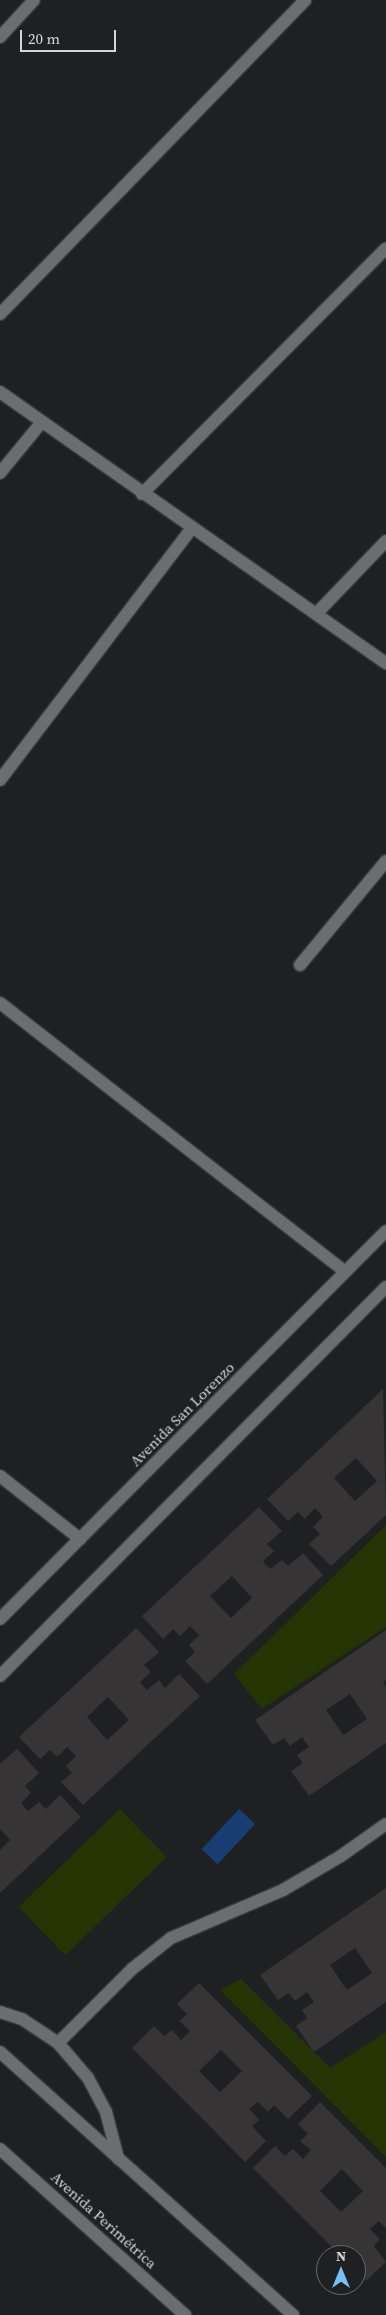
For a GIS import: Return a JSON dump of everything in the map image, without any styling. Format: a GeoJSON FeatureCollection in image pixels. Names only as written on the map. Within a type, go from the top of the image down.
{"type":"FeatureCollection","features":[{"type":"Feature","properties":{"kind":"street"},"geometry":{"type":"LineString","coordinates":[[0,37],[34,0]]}},
{"type":"Feature","properties":{"kind":"street"},"geometry":{"type":"LineString","coordinates":[[0,314],[305,0]]}},
{"type":"Feature","properties":{"kind":"street"},"geometry":{"type":"LineString","coordinates":[[142,494],[386,248]]}},
{"type":"Feature","properties":{"kind":"street"},"geometry":{"type":"LineString","coordinates":[[0,392],[142,494],[386,663]]}},
{"type":"Feature","properties":{"kind":"street"},"geometry":{"type":"LineString","coordinates":[[0,473],[41,423]]}},
{"type":"Feature","properties":{"kind":"street"},"geometry":{"type":"LineString","coordinates":[[0,780],[192,528]]}},
{"type":"Feature","properties":{"kind":"street"},"geometry":{"type":"LineString","coordinates":[[316,614],[386,540]]}},
{"type":"Feature","properties":{"kind":"street"},"geometry":{"type":"LineString","coordinates":[[300,964],[386,861]]}},
{"type":"Feature","properties":{"kind":"street"},"geometry":{"type":"LineString","coordinates":[[0,1003],[345,1272]]}},
{"type":"Feature","properties":{"kind":"street","name":"Avenida San Lorenzo"},"geometry":{"type":"LineString","coordinates":[[0,1619],[386,1231]]}},
{"type":"Feature","properties":{"kind":"street"},"geometry":{"type":"LineString","coordinates":[[0,1676],[386,1287]]}},
{"type":"Feature","properties":{"kind":"street"},"geometry":{"type":"LineString","coordinates":[[0,1476],[80,1539]]}},
{"type":"Feature","properties":{"kind":"street"},"geometry":{"type":"LineString","coordinates":[[58,2043],[132,1969],[171,1938],[283,1890],[341,1856],[386,1824]]}},
{"type":"Feature","properties":{"kind":"street"},"geometry":{"type":"LineString","coordinates":[[0,2012],[22,2020],[58,2043],[88,2078],[106,2112],[118,2158]]}},
{"type":"Feature","properties":{"kind":"street"},"geometry":{"type":"LineString","coordinates":[[0,2052],[293,2315]]}},
{"type":"Feature","properties":{"kind":"street","name":"Avenida Perimétrica"},"geometry":{"type":"LineString","coordinates":[[0,2149],[185,2315]]}},
{"type":"Feature","properties":{"kind":"green space"},"geometry":{"type":"Polygon","coordinates":[[[386,1525],[386,1627],[262,1709],[234,1674],[386,1525]]]}},
{"type":"Feature","properties":{"kind":"green space"},"geometry":{"type":"Polygon","coordinates":[[[120,1809],[167,1857],[65,1955],[19,1907],[120,1809]]]}},
{"type":"Feature","properties":{"kind":"green space"},"geometry":{"type":"Polygon","coordinates":[[[241,1979],[330,2068],[386,2032],[386,2157],[220,1990],[241,1979]]]}},
{"type":"Feature","properties":{"kind":"water"},"geometry":{"type":"Polygon","coordinates":[[[239,1809],[255,1824],[218,1864],[201,1849],[239,1809]]]}},
{"type":"Feature","properties":{"kind":"building"},"geometry":{"type":"Polygon","coordinates":[[[383,1389],[386,1515],[331,1566],[309,1544],[320,1534],[313,1527],[323,1517],[315,1508],[305,1519],[298,1512],[288,1521],[267,1499],[383,1389]],[[356,1458],[334,1478],[355,1501],[377,1481],[356,1458]]]}},
{"type":"Feature","properties":{"kind":"building"},"geometry":{"type":"Polygon","coordinates":[[[259,1507],[282,1531],[267,1544],[274,1551],[263,1561],[270,1569],[282,1560],[288,1566],[303,1553],[323,1575],[207,1684],[185,1661],[195,1652],[189,1645],[199,1635],[190,1626],[180,1636],[173,1629],[163,1639],[142,1616],[259,1507]],[[232,1576],[210,1596],[231,1618],[252,1598],[232,1576]]]}},
{"type":"Feature","properties":{"kind":"building"},"geometry":{"type":"Polygon","coordinates":[[[136,1628],[159,1652],[144,1665],[151,1672],[140,1682],[147,1690],[159,1680],[165,1688],[179,1674],[200,1696],[83,1805],[61,1782],[72,1773],[66,1766],[76,1756],[67,1747],[57,1757],[50,1750],[40,1759],[19,1737],[136,1628]],[[108,1697],[87,1717],[107,1740],[129,1720],[108,1697]]]}},
{"type":"Feature","properties":{"kind":"building"},"geometry":{"type":"Polygon","coordinates":[[[386,1630],[386,1680],[383,1682],[386,1687],[386,1743],[309,1796],[291,1771],[303,1763],[297,1755],[309,1747],[302,1737],[290,1746],[284,1738],[273,1745],[255,1720],[386,1630]],[[350,1694],[326,1710],[343,1735],[367,1719],[350,1694]]]}},
{"type":"Feature","properties":{"kind":"building"},"geometry":{"type":"Polygon","coordinates":[[[17,1749],[39,1773],[25,1786],[31,1793],[21,1803],[28,1811],[39,1802],[46,1809],[60,1795],[81,1817],[0,1893],[0,1850],[10,1840],[0,1829],[0,1764],[17,1749]]]}},
{"type":"Feature","properties":{"kind":"building"},"geometry":{"type":"Polygon","coordinates":[[[386,1888],[386,2002],[314,2052],[296,2026],[307,2018],[302,2010],[314,2002],[307,1992],[295,2001],[289,1993],[278,2000],[260,1975],[386,1888]],[[355,1948],[330,1965],[347,1990],[372,1973],[355,1948]]]}},
{"type":"Feature","properties":{"kind":"building"},"geometry":{"type":"Polygon","coordinates":[[[199,1983],[312,2096],[288,2119],[274,2105],[268,2112],[258,2102],[249,2109],[259,2120],[252,2126],[266,2141],[245,2162],[132,2048],[154,2026],[164,2036],[172,2030],[181,2040],[190,2031],[179,2021],[187,2014],[177,2004],[199,1983]],[[221,2050],[199,2071],[220,2092],[242,2071],[221,2050]]]}},
{"type":"Feature","properties":{"kind":"building"},"geometry":{"type":"Polygon","coordinates":[[[320,2102],[386,2168],[386,2228],[379,2221],[370,2229],[380,2239],[374,2246],[386,2262],[366,2281],[366,2245],[330,2245],[253,2168],[275,2146],[285,2156],[293,2149],[303,2159],[311,2150],[300,2141],[308,2134],[298,2124],[320,2102]],[[342,2169],[320,2191],[341,2212],[363,2191],[342,2169]]]}}]}
